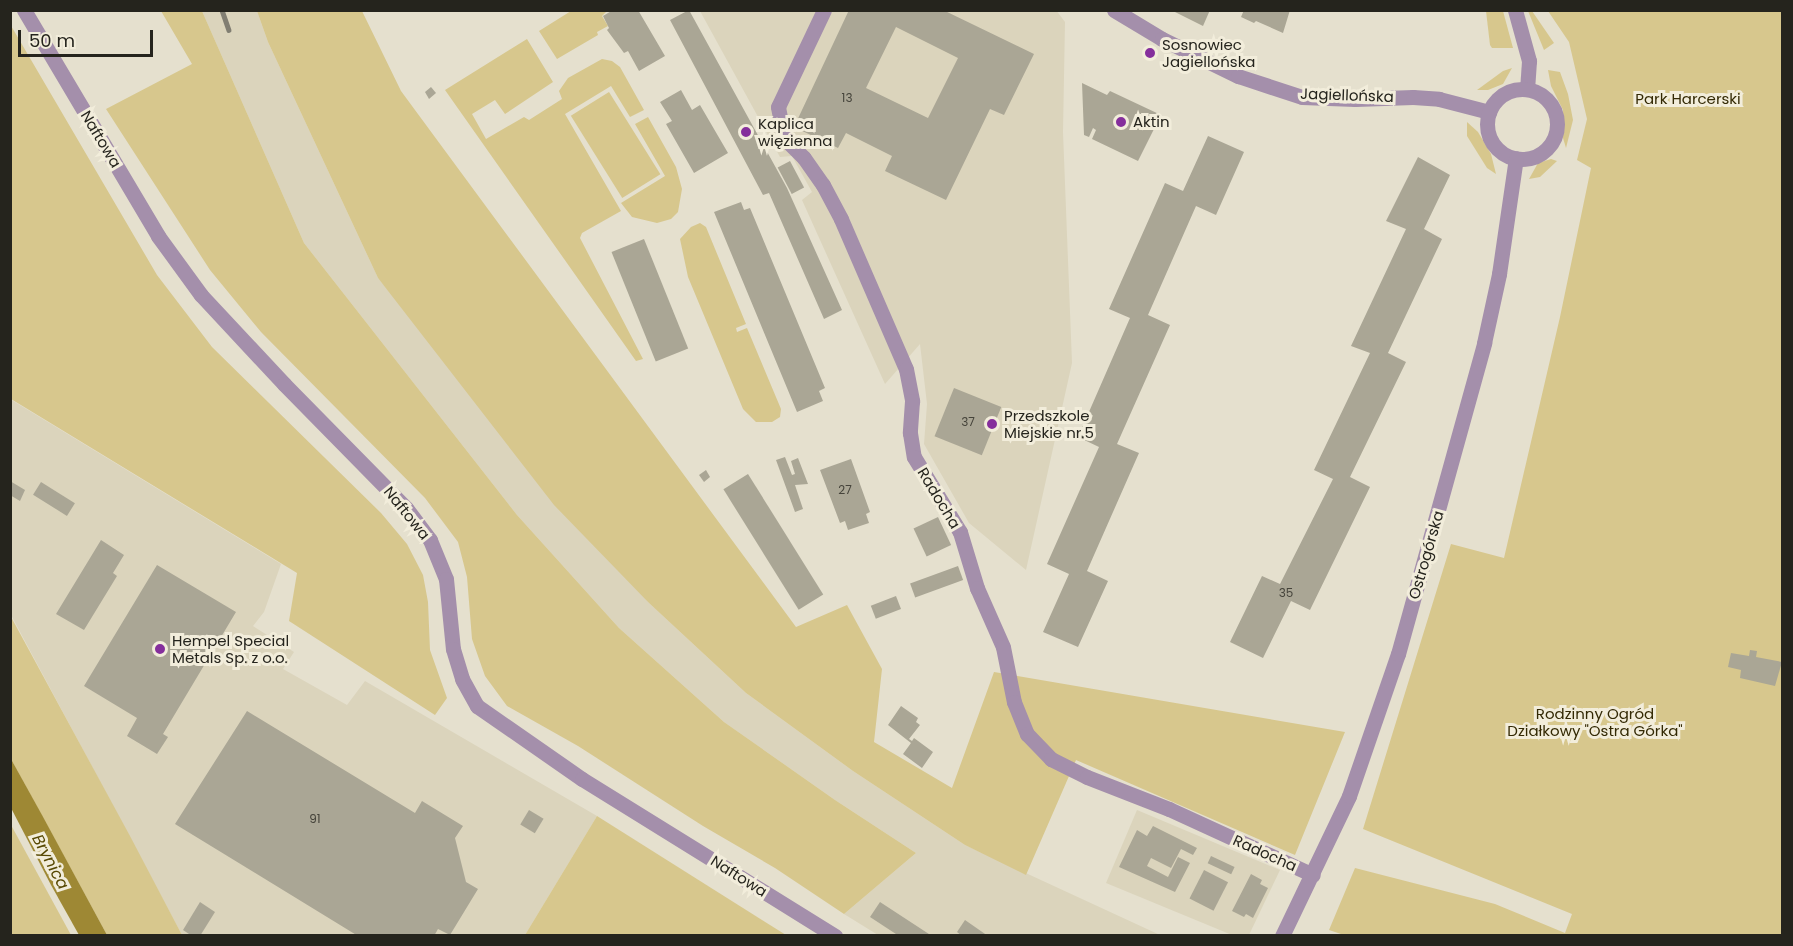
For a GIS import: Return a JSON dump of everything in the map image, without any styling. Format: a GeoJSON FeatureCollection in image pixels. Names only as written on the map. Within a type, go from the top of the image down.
{"type":"FeatureCollection","features":[{"type":"Feature","properties":{"kind":"street","name":"Naftowa"},"geometry":{"type":"LineString","coordinates":[[24,10],[158,236],[201,295],[284,384],[406,508],[430,540],[446,579],[453,649],[462,679],[477,706],[582,779],[835,936]]}},
{"type":"Feature","properties":{"kind":"street","name":"Radocha"},"geometry":{"type":"LineString","coordinates":[[824,10],[778,108],[784,138],[810,167],[837,210],[906,369],[912,401],[910,433],[914,457],[960,532],[977,588],[1003,647],[1014,702],[1027,734],[1051,759],[1087,777],[1168,809],[1313,875]]}},
{"type":"Feature","properties":{"kind":"street","name":"Jagiellońska"},"geometry":{"type":"LineString","coordinates":[[1114,10],[1162,39],[1238,76],[1302,97],[1422,97],[1447,100],[1489,112]]}},
{"type":"Feature","properties":{"kind":"street"},"geometry":{"type":"LineString","coordinates":[[1515,10],[1529,61],[1527,89]]}},
{"type":"Feature","properties":{"kind":"street"},"geometry":{"type":"LineString","coordinates":[[1527,89],[1545,98],[1556,116],[1557,126],[1554,136],[1543,152],[1525,159],[1504,154],[1495,146],[1486,124],[1489,112],[1503,94],[1527,89]]}},
{"type":"Feature","properties":{"kind":"street","name":"Ostrogórska"},"geometry":{"type":"LineString","coordinates":[[1282,936],[1339,821],[1368,745],[1424,562],[1492,308],[1516,158]]}},
{"type":"Feature","properties":{"kind":"shaded area"},"geometry":{"type":"Polygon","coordinates":[[[1056,10],[1065,22],[1063,132],[1072,363],[1026,570],[969,523],[924,444],[927,404],[920,344],[885,384],[802,200],[812,192],[792,156],[780,157],[700,11],[1056,10]]]}},
{"type":"Feature","properties":{"kind":"shaded area"},"geometry":{"type":"Polygon","coordinates":[[[202,11],[257,11],[268,42],[378,278],[649,603],[746,693],[853,771],[965,845],[1160,935],[878,935],[844,914],[916,853],[835,800],[724,722],[619,628],[517,515],[304,243],[202,11]]]}},
{"type":"Feature","properties":{"kind":"shaded area"},"geometry":{"type":"Polygon","coordinates":[[[10,399],[281,564],[264,612],[253,626],[294,652],[283,669],[347,705],[365,681],[597,816],[525,935],[182,935],[11,615],[10,399]]]}},
{"type":"Feature","properties":{"kind":"shaded area"},"geometry":{"type":"Polygon","coordinates":[[[1137,810],[1280,870],[1249,935],[1232,935],[1106,883],[1137,810]]]}},
{"type":"Feature","properties":{"kind":"green space"},"geometry":{"type":"Polygon","coordinates":[[[608,10],[602,16],[608,26],[597,32],[598,35],[557,59],[539,31],[571,11],[608,10]]]}},
{"type":"Feature","properties":{"kind":"green space"},"geometry":{"type":"Polygon","coordinates":[[[161,11],[202,11],[304,243],[517,515],[619,628],[724,722],[835,800],[916,853],[844,914],[775,868],[703,826],[578,746],[507,706],[485,676],[472,639],[467,577],[458,542],[425,498],[261,332],[210,270],[106,109],[192,64],[161,11]]]}},
{"type":"Feature","properties":{"kind":"green space"},"geometry":{"type":"Polygon","coordinates":[[[257,11],[362,11],[401,91],[796,627],[847,605],[882,669],[874,742],[952,788],[994,672],[1345,732],[1295,855],[1076,760],[1026,875],[965,845],[853,771],[746,693],[649,603],[554,505],[378,278],[268,42],[257,11]]]}},
{"type":"Feature","properties":{"kind":"green space"},"geometry":{"type":"Polygon","coordinates":[[[1486,11],[1503,11],[1513,48],[1492,48],[1486,11]]]}},
{"type":"Feature","properties":{"kind":"green space"},"geometry":{"type":"Polygon","coordinates":[[[1528,11],[1532,11],[1554,43],[1544,50],[1528,11]]]}},
{"type":"Feature","properties":{"kind":"green space","name":"Rodzinny Ogród Działkowy \"Ostra Górka\""},"geometry":{"type":"Polygon","coordinates":[[[1548,11],[1782,11],[1782,935],[1347,936],[1329,930],[1355,868],[1495,904],[1565,933],[1572,914],[1363,829],[1451,544],[1504,558],[1560,317],[1591,168],[1577,160],[1587,119],[1569,42],[1548,11]]]}},
{"type":"Feature","properties":{"kind":"green space"},"geometry":{"type":"Polygon","coordinates":[[[10,24],[157,275],[212,347],[381,513],[407,544],[423,575],[428,602],[430,650],[447,698],[435,715],[289,621],[297,573],[11,399],[10,24]]]}},
{"type":"Feature","properties":{"kind":"green space"},"geometry":{"type":"Polygon","coordinates":[[[527,39],[553,82],[505,114],[495,100],[472,114],[486,139],[524,117],[529,120],[562,99],[559,91],[568,78],[602,59],[612,61],[620,67],[644,110],[630,117],[611,86],[565,114],[621,211],[582,233],[580,238],[643,359],[636,361],[445,90],[527,39]]]}},
{"type":"Feature","properties":{"kind":"green space"},"geometry":{"type":"Polygon","coordinates":[[[1512,68],[1503,84],[1488,90],[1477,90],[1503,71],[1512,68]]]}},
{"type":"Feature","properties":{"kind":"green space"},"geometry":{"type":"Polygon","coordinates":[[[1548,70],[1560,72],[1568,94],[1573,120],[1566,148],[1563,138],[1563,110],[1551,86],[1548,70]]]}},
{"type":"Feature","properties":{"kind":"green space"},"geometry":{"type":"Polygon","coordinates":[[[609,92],[660,174],[622,198],[571,116],[609,92]]]}},
{"type":"Feature","properties":{"kind":"green space"},"geometry":{"type":"Polygon","coordinates":[[[648,117],[676,167],[682,189],[678,212],[671,219],[657,223],[632,217],[621,203],[665,176],[635,124],[648,117]]]}},
{"type":"Feature","properties":{"kind":"green space"},"geometry":{"type":"Polygon","coordinates":[[[1467,122],[1478,132],[1491,154],[1496,174],[1487,168],[1467,136],[1467,122]]]}},
{"type":"Feature","properties":{"kind":"green space"},"geometry":{"type":"Polygon","coordinates":[[[1551,159],[1557,161],[1540,177],[1529,179],[1538,163],[1551,159]]]}},
{"type":"Feature","properties":{"kind":"green space"},"geometry":{"type":"Polygon","coordinates":[[[700,223],[706,227],[746,324],[736,328],[737,332],[747,328],[781,409],[780,417],[772,422],[756,422],[743,409],[688,277],[680,239],[691,227],[700,223]]]}},
{"type":"Feature","properties":{"kind":"green space"},"geometry":{"type":"Polygon","coordinates":[[[10,615],[182,935],[107,935],[11,759],[10,615]]]}},
{"type":"Feature","properties":{"kind":"green space"},"geometry":{"type":"Polygon","coordinates":[[[597,816],[786,935],[525,935],[597,816]]]}},
{"type":"Feature","properties":{"kind":"green space"},"geometry":{"type":"Polygon","coordinates":[[[11,825],[71,935],[11,935],[11,825]]]}},
{"type":"Feature","properties":{"kind":"water","name":"Brynica"},"geometry":{"type":"Polygon","coordinates":[[[11,759],[107,935],[79,935],[51,885],[11,808],[11,759]]]}},
{"type":"Feature","properties":{"kind":"building"},"geometry":{"type":"Polygon","coordinates":[[[613,10],[638,10],[665,56],[639,71],[628,51],[624,53],[607,30],[609,28],[603,16],[613,10]]]}},
{"type":"Feature","properties":{"kind":"building"},"geometry":{"type":"Polygon","coordinates":[[[689,10],[787,188],[842,310],[824,319],[769,193],[763,195],[670,20],[689,10]]]}},
{"type":"Feature","properties":{"kind":"building"},"geometry":{"type":"Polygon","coordinates":[[[849,10],[943,10],[1034,54],[1004,115],[990,109],[946,200],[885,171],[892,156],[846,133],[838,148],[794,127],[849,10]],[[896,27],[866,88],[928,118],[958,58],[896,27]]]}},
{"type":"Feature","properties":{"kind":"building"},"geometry":{"type":"Polygon","coordinates":[[[1171,10],[1210,10],[1203,26],[1171,10]]]}},
{"type":"Feature","properties":{"kind":"building"},"geometry":{"type":"Polygon","coordinates":[[[1244,10],[1290,10],[1283,33],[1241,17],[1244,10]]]}},
{"type":"Feature","properties":{"kind":"building","name":"Aktin"},"geometry":{"type":"Polygon","coordinates":[[[1082,83],[1107,95],[1110,91],[1161,115],[1138,161],[1092,139],[1096,130],[1093,128],[1089,137],[1084,135],[1082,83]]]}},
{"type":"Feature","properties":{"kind":"building"},"geometry":{"type":"Polygon","coordinates":[[[431,87],[436,93],[429,99],[425,92],[431,87]]]}},
{"type":"Feature","properties":{"kind":"building"},"geometry":{"type":"Polygon","coordinates":[[[681,90],[692,110],[700,105],[728,153],[694,173],[666,124],[672,121],[660,102],[681,90]]]}},
{"type":"Feature","properties":{"kind":"building"},"geometry":{"type":"Polygon","coordinates":[[[1208,136],[1244,152],[1216,215],[1196,206],[1148,315],[1170,325],[1117,444],[1139,453],[1087,571],[1108,581],[1078,647],[1043,632],[1069,574],[1047,564],[1099,447],[1078,437],[1130,318],[1109,309],[1165,183],[1183,191],[1208,136]]]}},
{"type":"Feature","properties":{"kind":"building"},"geometry":{"type":"Polygon","coordinates":[[[1418,157],[1450,175],[1424,229],[1442,239],[1388,353],[1406,362],[1350,477],[1370,487],[1310,610],[1291,601],[1263,658],[1230,642],[1262,576],[1280,584],[1333,479],[1314,470],[1370,353],[1351,346],[1406,229],[1386,221],[1418,157]]]}},
{"type":"Feature","properties":{"kind":"building"},"geometry":{"type":"Polygon","coordinates":[[[790,161],[804,187],[792,194],[778,168],[790,161]]]}},
{"type":"Feature","properties":{"kind":"building"},"geometry":{"type":"Polygon","coordinates":[[[741,202],[744,210],[750,208],[825,388],[819,391],[823,401],[797,412],[714,212],[741,202]]]}},
{"type":"Feature","properties":{"kind":"building"},"geometry":{"type":"Polygon","coordinates":[[[644,239],[688,348],[656,362],[612,252],[644,239]]]}},
{"type":"Feature","properties":{"kind":"building"},"geometry":{"type":"Polygon","coordinates":[[[954,388],[1001,407],[982,455],[935,436],[954,388]]]}},
{"type":"Feature","properties":{"kind":"building"},"geometry":{"type":"Polygon","coordinates":[[[785,457],[792,475],[795,474],[791,461],[798,458],[808,484],[795,485],[803,509],[795,512],[776,460],[785,457]]]}},
{"type":"Feature","properties":{"kind":"building"},"geometry":{"type":"Polygon","coordinates":[[[851,459],[870,512],[866,514],[869,523],[848,530],[845,521],[840,523],[820,470],[851,459]]]}},
{"type":"Feature","properties":{"kind":"building"},"geometry":{"type":"Polygon","coordinates":[[[706,470],[710,477],[704,482],[699,475],[706,470]]]}},
{"type":"Feature","properties":{"kind":"building"},"geometry":{"type":"Polygon","coordinates":[[[748,474],[823,594],[799,610],[723,489],[748,474]]]}},
{"type":"Feature","properties":{"kind":"building"},"geometry":{"type":"Polygon","coordinates":[[[10,481],[25,490],[20,501],[10,495],[10,481]]]}},
{"type":"Feature","properties":{"kind":"building"},"geometry":{"type":"Polygon","coordinates":[[[41,482],[75,503],[67,516],[33,495],[41,482]]]}},
{"type":"Feature","properties":{"kind":"building"},"geometry":{"type":"Polygon","coordinates":[[[938,517],[951,545],[927,557],[914,528],[938,517]]]}},
{"type":"Feature","properties":{"kind":"building"},"geometry":{"type":"Polygon","coordinates":[[[101,540],[124,555],[113,573],[117,576],[84,630],[56,614],[101,540]]]}},
{"type":"Feature","properties":{"kind":"building","name":"Hempel Special Metals Sp. z o.o."},"geometry":{"type":"Polygon","coordinates":[[[157,565],[236,612],[163,734],[168,737],[157,754],[127,736],[137,718],[84,686],[157,565]]]}},
{"type":"Feature","properties":{"kind":"building"},"geometry":{"type":"Polygon","coordinates":[[[958,566],[963,580],[915,598],[910,583],[958,566]]]}},
{"type":"Feature","properties":{"kind":"building"},"geometry":{"type":"Polygon","coordinates":[[[896,596],[901,609],[876,619],[871,606],[896,596]]]}},
{"type":"Feature","properties":{"kind":"building"},"geometry":{"type":"Polygon","coordinates":[[[1750,650],[1757,651],[1756,657],[1782,662],[1775,686],[1740,678],[1741,670],[1728,667],[1731,653],[1749,656],[1750,650]]]}},
{"type":"Feature","properties":{"kind":"building"},"geometry":{"type":"Polygon","coordinates":[[[901,706],[918,718],[916,722],[920,725],[909,739],[912,741],[914,738],[933,752],[922,768],[903,754],[911,743],[888,725],[901,706]]]}},
{"type":"Feature","properties":{"kind":"building"},"geometry":{"type":"Polygon","coordinates":[[[247,711],[415,813],[422,801],[463,826],[455,838],[466,882],[478,889],[450,935],[438,929],[434,936],[358,936],[175,824],[247,711]]]}},
{"type":"Feature","properties":{"kind":"building"},"geometry":{"type":"Polygon","coordinates":[[[529,810],[544,819],[535,833],[520,825],[529,810]]]}},
{"type":"Feature","properties":{"kind":"building"},"geometry":{"type":"Polygon","coordinates":[[[1153,826],[1197,848],[1193,855],[1181,849],[1171,868],[1151,858],[1147,866],[1168,877],[1178,857],[1190,863],[1175,892],[1119,867],[1137,830],[1147,836],[1153,826]]]}},
{"type":"Feature","properties":{"kind":"building"},"geometry":{"type":"Polygon","coordinates":[[[1211,856],[1235,867],[1231,874],[1208,863],[1211,856]]]}},
{"type":"Feature","properties":{"kind":"building"},"geometry":{"type":"Polygon","coordinates":[[[1204,870],[1228,882],[1214,911],[1189,899],[1204,870]]]}},
{"type":"Feature","properties":{"kind":"building"},"geometry":{"type":"Polygon","coordinates":[[[1251,874],[1262,880],[1260,884],[1268,888],[1253,918],[1246,914],[1244,917],[1232,911],[1251,874]]]}},
{"type":"Feature","properties":{"kind":"building"},"geometry":{"type":"Polygon","coordinates":[[[200,902],[215,912],[200,936],[192,936],[183,930],[200,902]]]}},
{"type":"Feature","properties":{"kind":"building"},"geometry":{"type":"Polygon","coordinates":[[[880,902],[932,936],[899,936],[870,917],[880,902]]]}},
{"type":"Feature","properties":{"kind":"building"},"geometry":{"type":"Polygon","coordinates":[[[965,920],[988,936],[962,936],[957,932],[965,920]]]}},
{"type":"Feature","properties":{"kind":"railway"},"geometry":{"type":"LineString","coordinates":[[222,10],[229,30]]}},
{"type":"Feature","properties":{"kind":"place","name":"Sosnowiec Jagiellońska"},"geometry":{"type":"Point","coordinates":[1150,53]}},
{"type":"Feature","properties":{"kind":"place","name":"Aktin"},"geometry":{"type":"Point","coordinates":[1121,122]}},
{"type":"Feature","properties":{"kind":"place","name":"Kaplica więzienna"},"geometry":{"type":"Point","coordinates":[746,132]}},
{"type":"Feature","properties":{"kind":"place","name":"Przedszkole Miejskie nr.5"},"geometry":{"type":"Point","coordinates":[992,424]}},
{"type":"Feature","properties":{"kind":"place","name":"Hempel Special Metals Sp. z o.o."},"geometry":{"type":"Point","coordinates":[160,649]}},
{"type":"Feature","properties":{"kind":"park label","name":"Park Harcerski"},"geometry":{"type":"Point","coordinates":[1688,99]}}]}
